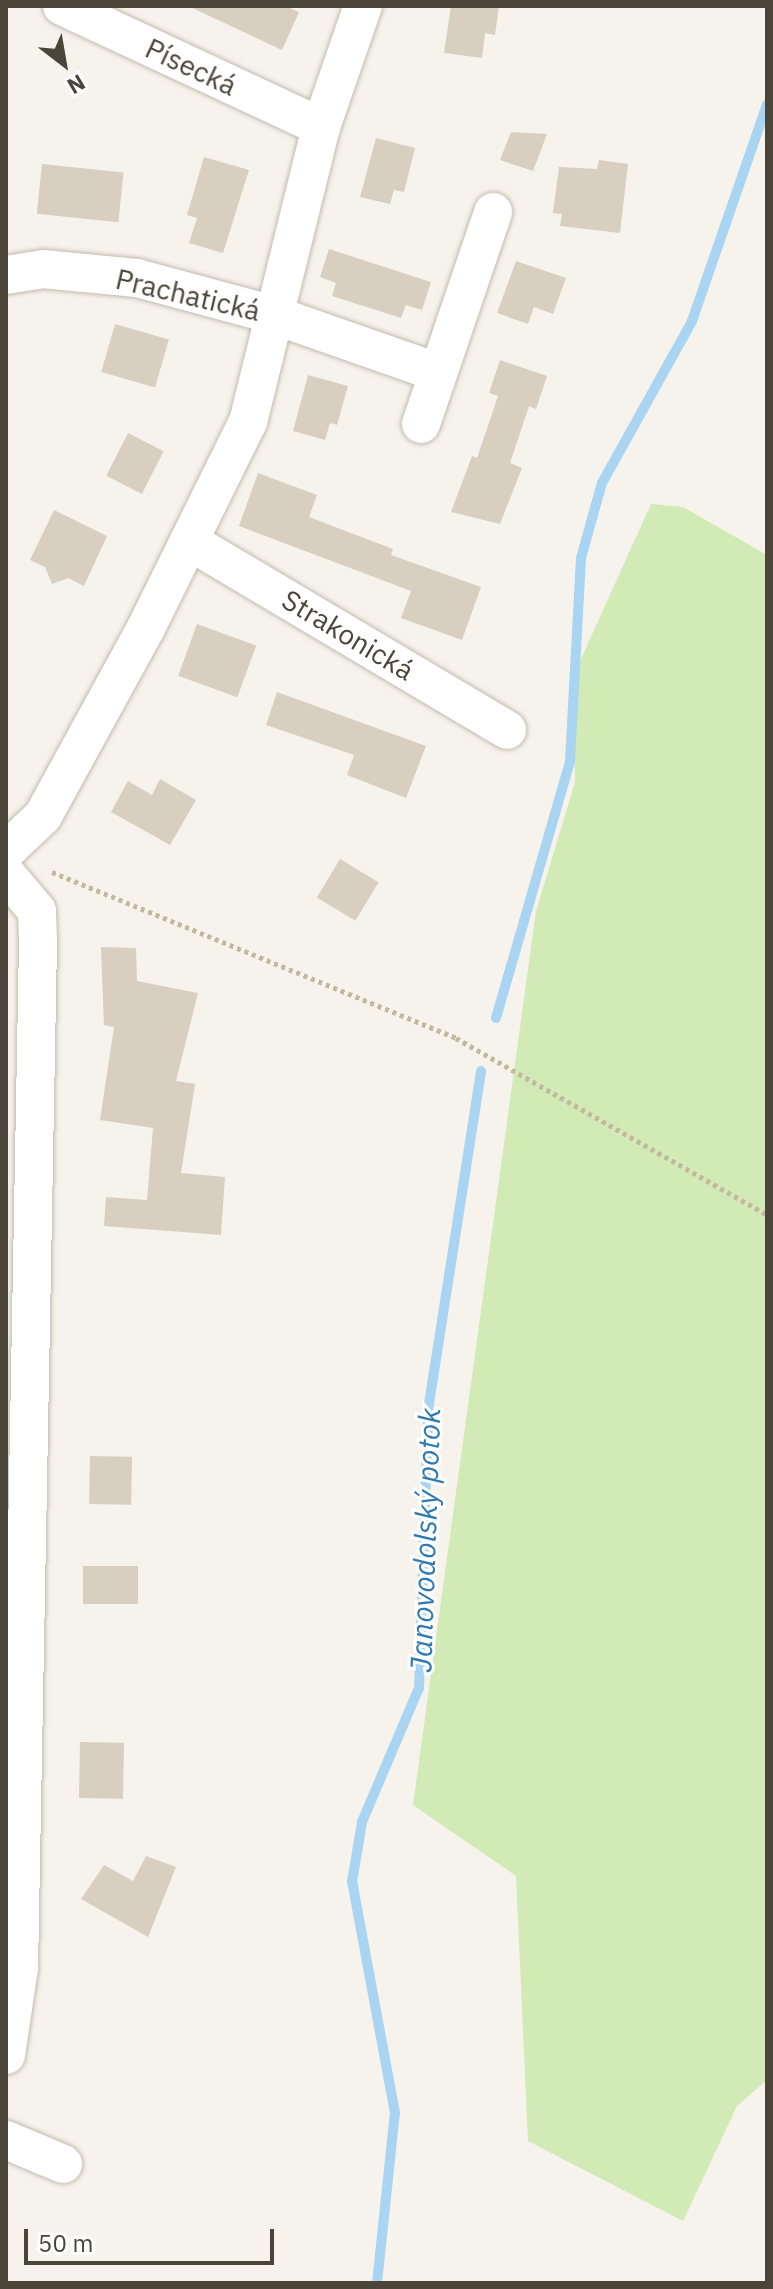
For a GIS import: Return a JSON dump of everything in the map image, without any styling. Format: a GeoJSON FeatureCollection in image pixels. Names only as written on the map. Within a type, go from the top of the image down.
{"type":"FeatureCollection","features":[{"type":"Feature","properties":{"kind":"street","name":"Písecká"},"geometry":{"type":"LineString","coordinates":[[62,6],[321,127]]}},
{"type":"Feature","properties":{"kind":"street"},"geometry":{"type":"LineString","coordinates":[[6,851],[43,816],[189,541],[248,422],[321,127],[363,6]]}},
{"type":"Feature","properties":{"kind":"street"},"geometry":{"type":"LineString","coordinates":[[421,424],[493,212]]}},
{"type":"Feature","properties":{"kind":"street","name":"Prachatická"},"geometry":{"type":"LineString","coordinates":[[6,275],[43,269],[137,278],[274,315]]}},
{"type":"Feature","properties":{"kind":"street"},"geometry":{"type":"LineString","coordinates":[[274,315],[437,372]]}},
{"type":"Feature","properties":{"kind":"street","name":"Strakonická"},"geometry":{"type":"LineString","coordinates":[[189,541],[507,730]]}},
{"type":"Feature","properties":{"kind":"street"},"geometry":{"type":"LineString","coordinates":[[6,874],[37,911],[38,943],[19,1968],[6,2055]]}},
{"type":"Feature","properties":{"kind":"street"},"geometry":{"type":"LineString","coordinates":[[6,2140],[63,2164]]}},
{"type":"Feature","properties":{"kind":"path"},"geometry":{"type":"LineString","coordinates":[[50,871],[456,1038],[767,1215]]}},
{"type":"Feature","properties":{"kind":"green space"},"geometry":{"type":"Polygon","coordinates":[[[651,504],[683,507],[767,555],[767,2080],[737,2106],[683,2221],[528,2141],[516,1876],[413,1805],[536,911],[575,782],[574,704],[580,661],[651,504]]]}},
{"type":"Feature","properties":{"kind":"building"},"geometry":{"type":"Polygon","coordinates":[[[188,6],[285,6],[299,12],[282,50],[188,6]]]}},
{"type":"Feature","properties":{"kind":"building"},"geometry":{"type":"Polygon","coordinates":[[[451,6],[499,6],[495,35],[485,33],[482,58],[444,53],[451,6]]]}},
{"type":"Feature","properties":{"kind":"building"},"geometry":{"type":"Polygon","coordinates":[[[511,132],[547,134],[533,171],[500,160],[511,132]]]}},
{"type":"Feature","properties":{"kind":"building"},"geometry":{"type":"Polygon","coordinates":[[[376,138],[415,148],[404,192],[394,190],[390,204],[360,197],[376,138]]]}},
{"type":"Feature","properties":{"kind":"building"},"geometry":{"type":"Polygon","coordinates":[[[204,157],[249,170],[223,253],[189,243],[197,218],[187,215],[204,157]]]}},
{"type":"Feature","properties":{"kind":"building"},"geometry":{"type":"Polygon","coordinates":[[[599,160],[628,164],[620,233],[560,226],[562,214],[553,213],[559,167],[597,169],[599,160]]]}},
{"type":"Feature","properties":{"kind":"building"},"geometry":{"type":"Polygon","coordinates":[[[42,164],[124,173],[118,222],[37,214],[42,164]]]}},
{"type":"Feature","properties":{"kind":"building"},"geometry":{"type":"Polygon","coordinates":[[[329,249],[431,282],[422,310],[406,305],[401,318],[332,296],[336,283],[320,277],[329,249]]]}},
{"type":"Feature","properties":{"kind":"building"},"geometry":{"type":"Polygon","coordinates":[[[516,261],[566,278],[553,314],[534,307],[528,324],[497,313],[516,261]]]}},
{"type":"Feature","properties":{"kind":"building"},"geometry":{"type":"Polygon","coordinates":[[[115,324],[169,339],[155,387],[101,372],[115,324]]]}},
{"type":"Feature","properties":{"kind":"building"},"geometry":{"type":"Polygon","coordinates":[[[500,360],[547,376],[536,409],[529,406],[510,463],[522,468],[500,524],[451,512],[472,456],[477,458],[498,396],[489,393],[500,360]]]}},
{"type":"Feature","properties":{"kind":"building"},"geometry":{"type":"Polygon","coordinates":[[[308,375],[348,386],[337,425],[330,423],[325,440],[293,431],[308,375]]]}},
{"type":"Feature","properties":{"kind":"building"},"geometry":{"type":"Polygon","coordinates":[[[128,433],[164,451],[142,494],[106,476],[128,433]]]}},
{"type":"Feature","properties":{"kind":"building"},"geometry":{"type":"Polygon","coordinates":[[[258,473],[317,495],[309,517],[393,549],[391,555],[481,587],[462,640],[401,618],[411,591],[239,526],[258,473]]]}},
{"type":"Feature","properties":{"kind":"building"},"geometry":{"type":"Polygon","coordinates":[[[54,510],[107,536],[84,586],[68,578],[52,584],[45,567],[30,560],[54,510]]]}},
{"type":"Feature","properties":{"kind":"building"},"geometry":{"type":"Polygon","coordinates":[[[197,624],[256,646],[237,697],[178,676],[197,624]]]}},
{"type":"Feature","properties":{"kind":"building"},"geometry":{"type":"Polygon","coordinates":[[[277,692],[426,746],[406,798],[347,775],[354,755],[266,725],[277,692]]]}},
{"type":"Feature","properties":{"kind":"building"},"geometry":{"type":"Polygon","coordinates":[[[160,779],[196,800],[170,845],[111,812],[128,781],[152,795],[160,779]]]}},
{"type":"Feature","properties":{"kind":"building"},"geometry":{"type":"Polygon","coordinates":[[[340,859],[379,882],[355,921],[317,898],[340,859]]]}},
{"type":"Feature","properties":{"kind":"building"},"geometry":{"type":"Polygon","coordinates":[[[101,947],[136,948],[137,981],[198,993],[176,1081],[195,1084],[181,1173],[225,1177],[221,1235],[104,1226],[106,1197],[147,1200],[153,1128],[100,1120],[114,1027],[104,1025],[101,947]]]}},
{"type":"Feature","properties":{"kind":"building"},"geometry":{"type":"Polygon","coordinates":[[[90,1456],[132,1457],[131,1505],[89,1504],[90,1456]]]}},
{"type":"Feature","properties":{"kind":"building"},"geometry":{"type":"Polygon","coordinates":[[[83,1566],[138,1566],[138,1604],[83,1604],[83,1566]]]}},
{"type":"Feature","properties":{"kind":"building"},"geometry":{"type":"Polygon","coordinates":[[[80,1742],[124,1743],[123,1799],[79,1798],[80,1742]]]}},
{"type":"Feature","properties":{"kind":"building"},"geometry":{"type":"Polygon","coordinates":[[[146,1856],[176,1867],[148,1937],[81,1899],[104,1865],[133,1881],[146,1856]]]}},
{"type":"Feature","properties":{"kind":"waterway","name":"Janovodolský potok"},"geometry":{"type":"LineString","coordinates":[[496,1018],[570,761],[581,558],[602,483],[692,321],[767,105]]}},
{"type":"Feature","properties":{"kind":"waterway","name":"Janovodolský potok"},"geometry":{"type":"LineString","coordinates":[[377,2283],[395,2113],[352,1882],[362,1822],[419,1688],[428,1410],[481,1071]]}}]}
